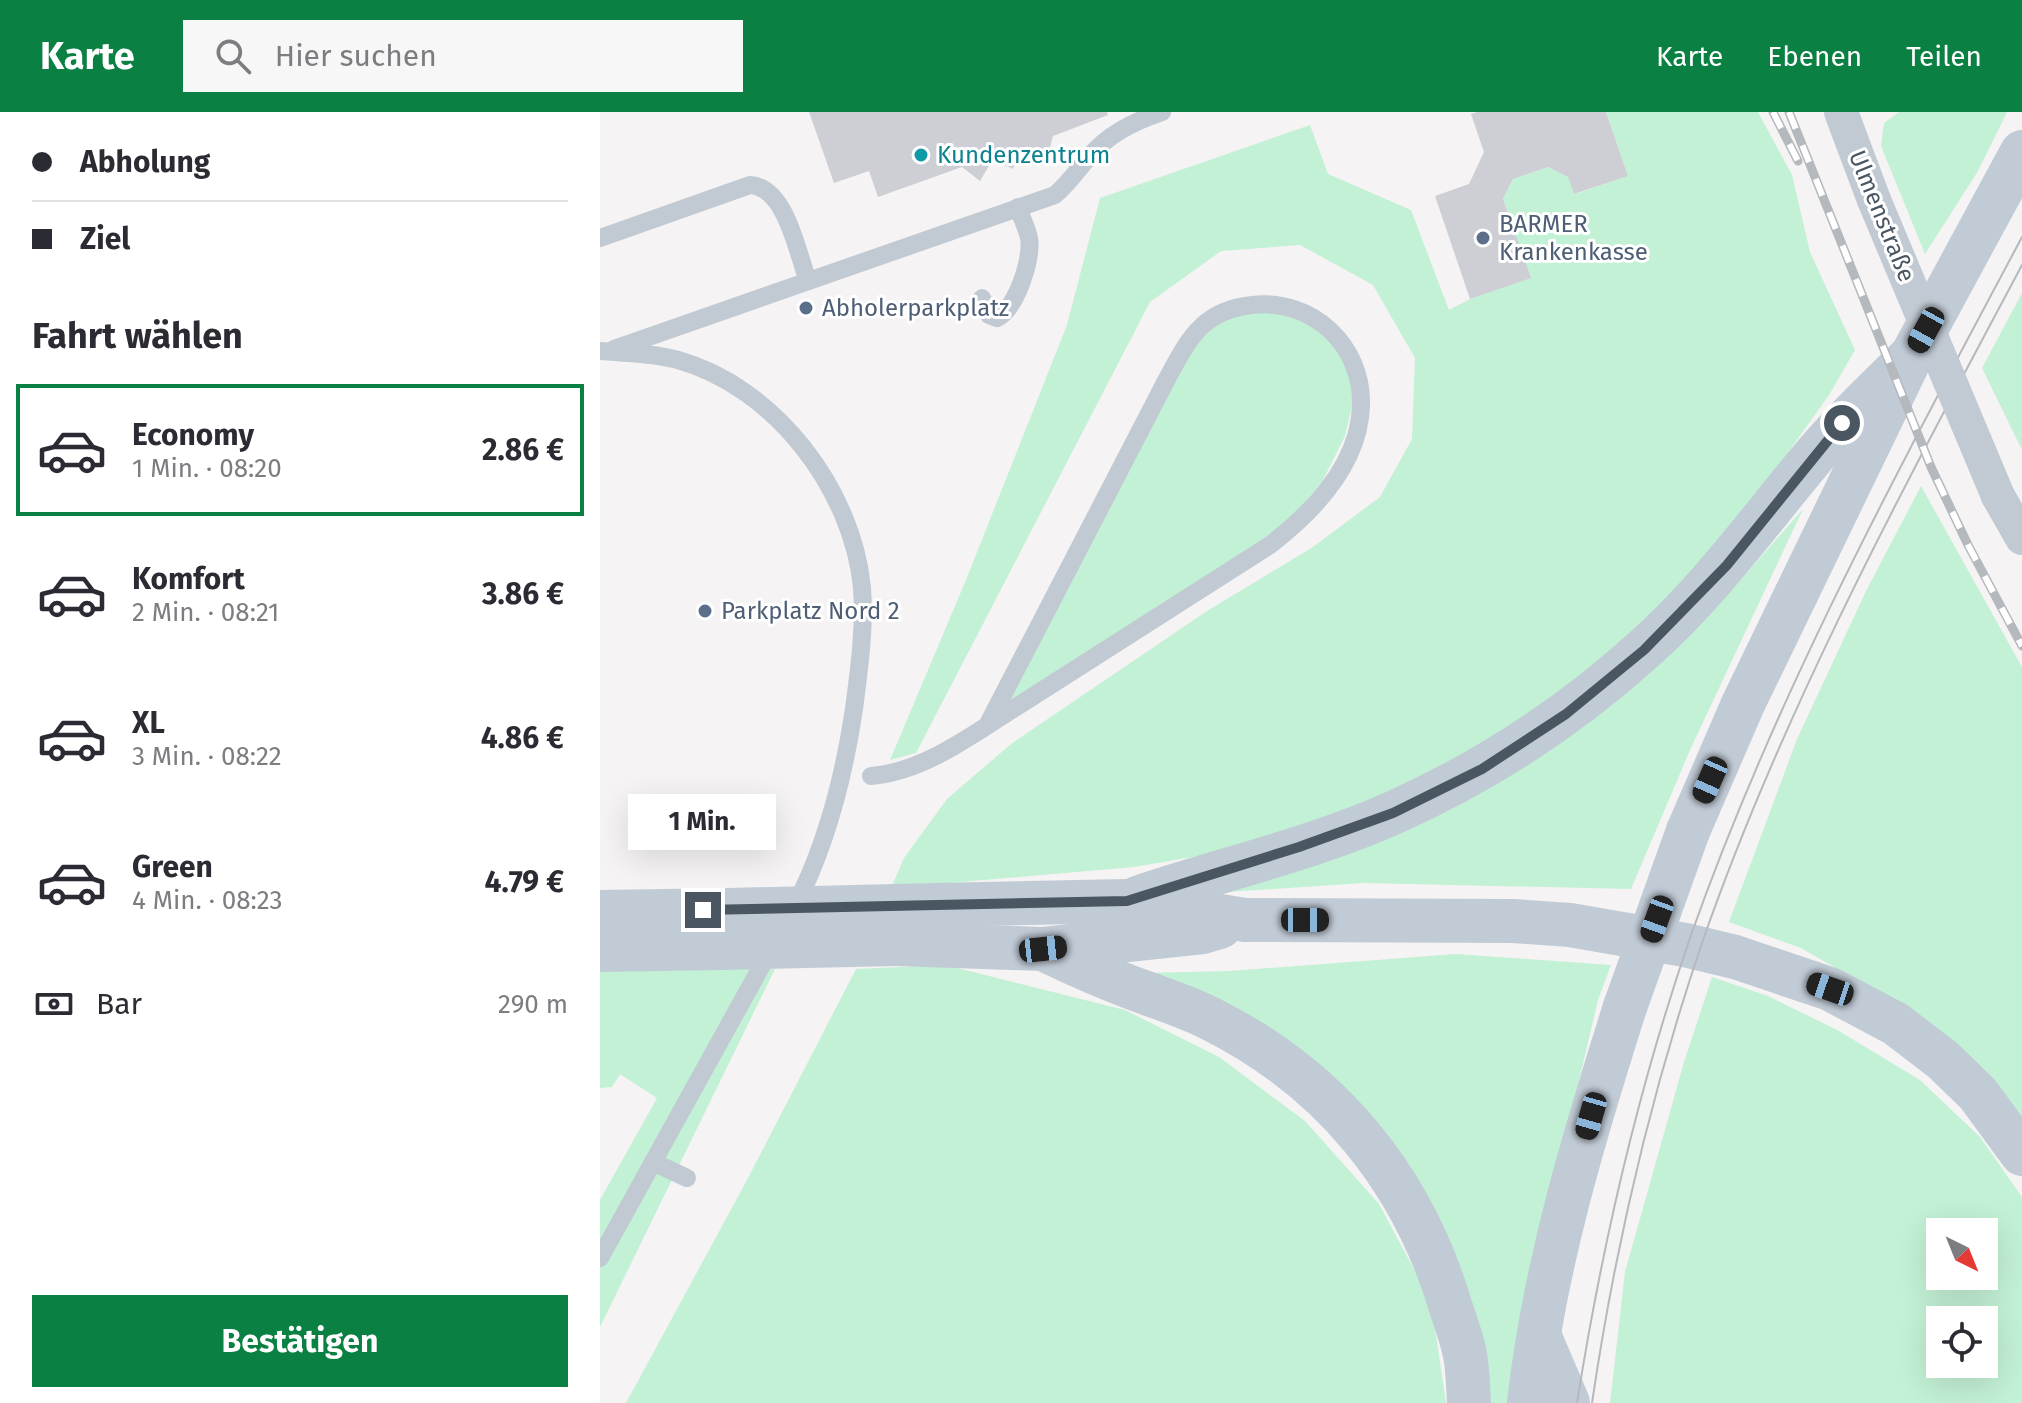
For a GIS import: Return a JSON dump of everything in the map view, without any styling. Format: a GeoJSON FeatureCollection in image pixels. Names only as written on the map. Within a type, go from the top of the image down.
{"type":"FeatureCollection","features":[{"type":"Feature","properties":{"kind":"main road"},"geometry":{"type":"LineString","coordinates":[[1529,1403],[1539,1335],[1566,1207],[1625,1007],[1688,831],[1743,704],[1912,355],[2022,152]]}},
{"type":"Feature","properties":{"kind":"main road"},"geometry":{"type":"LineString","coordinates":[[1127,901],[1299,847],[1393,813],[1482,769],[1566,714],[1644,650],[1727,565],[1842,423],[1912,355]]}},
{"type":"Feature","properties":{"kind":"main road"},"geometry":{"type":"LineString","coordinates":[[600,950],[725,929],[935,905],[1127,901],[1245,920],[1513,921],[1570,925],[1735,957],[1830,989],[1896,1024],[1943,1060],[1978,1094],[2022,1154]]}},
{"type":"Feature","properties":{"kind":"main road"},"geometry":{"type":"LineString","coordinates":[[600,912],[725,929],[896,944],[1043,949],[1203,932],[1245,920]]}},
{"type":"Feature","properties":{"kind":"main road"},"geometry":{"type":"LineString","coordinates":[[1043,949],[1113,981],[1210,1018],[1288,1064],[1346,1118],[1382,1161],[1410,1206],[1428,1243],[1465,1354],[1469,1403]]}},
{"type":"Feature","properties":{"kind":"main road"},"geometry":{"type":"LineString","coordinates":[[1539,1335],[1568,1403]]}},
{"type":"Feature","properties":{"kind":"street","name":"Ulmenstraße"},"geometry":{"type":"LineString","coordinates":[[1841,112],[1874,200],[1998,496],[2022,538]]}},
{"type":"Feature","properties":{"kind":"lane"},"geometry":{"type":"LineString","coordinates":[[604,351],[1055,195],[1105,141],[1135,121],[1162,112]]}},
{"type":"Feature","properties":{"kind":"lane"},"geometry":{"type":"LineString","coordinates":[[600,238],[750,185],[758,186],[767,190],[781,205],[808,281]]}},
{"type":"Feature","properties":{"kind":"lane"},"geometry":{"type":"LineString","coordinates":[[982,298],[989,315],[997,318],[1012,305],[1018,291],[1030,248],[1018,207]]}},
{"type":"Feature","properties":{"kind":"lane"},"geometry":{"type":"LineString","coordinates":[[871,776],[913,767],[988,724],[1270,545],[1300,522],[1316,505],[1345,461],[1361,407],[1359,379],[1350,354],[1324,323],[1305,312],[1266,303],[1228,309],[1203,326],[1192,338],[1168,377],[988,724]]}},
{"type":"Feature","properties":{"kind":"lane"},"geometry":{"type":"LineString","coordinates":[[600,1258],[745,1000],[805,885],[848,749],[859,672],[862,590],[856,553],[833,493],[804,447],[777,420],[747,395],[714,375],[680,361],[647,354],[604,351]]}},
{"type":"Feature","properties":{"kind":"lane"},"geometry":{"type":"LineString","coordinates":[[653,1162],[687,1178]]}},
{"type":"Feature","properties":{"kind":"green space"},"geometry":{"type":"Polygon","coordinates":[[[1606,112],[1758,112],[1792,175],[1810,252],[1855,350],[1829,395],[1757,496],[1675,596],[1586,676],[1494,744],[1401,788],[1257,846],[1134,867],[891,888],[904,858],[947,799],[1011,744],[1207,611],[1313,547],[1380,497],[1412,439],[1415,358],[1373,285],[1300,245],[1221,251],[1150,302],[916,753],[890,760],[966,580],[1067,325],[1100,198],[1310,125],[1328,174],[1411,210],[1449,310],[1470,299],[1530,278],[1503,199],[1513,179],[1548,167],[1568,177],[1575,194],[1628,176],[1606,112]]]}},
{"type":"Feature","properties":{"kind":"green space"},"geometry":{"type":"Polygon","coordinates":[[[1899,112],[2007,112],[1978,171],[1925,254],[1881,146],[1884,123],[1899,112]]]}},
{"type":"Feature","properties":{"kind":"green space"},"geometry":{"type":"Polygon","coordinates":[[[2022,293],[2022,450],[1982,368],[2022,293]]]}},
{"type":"Feature","properties":{"kind":"green space"},"geometry":{"type":"Polygon","coordinates":[[[1264,310],[1311,322],[1340,349],[1355,393],[1345,436],[1322,482],[1290,520],[1241,556],[1009,703],[1190,349],[1223,319],[1264,310]]]}},
{"type":"Feature","properties":{"kind":"green space"},"geometry":{"type":"Polygon","coordinates":[[[1921,486],[2022,667],[2022,1121],[1924,1019],[1801,948],[1729,922],[1797,739],[1867,589],[1921,486]]]}},
{"type":"Feature","properties":{"kind":"green space"},"geometry":{"type":"Polygon","coordinates":[[[1803,509],[1690,750],[1631,889],[1364,883],[1212,893],[1356,849],[1729,593],[1803,509]]]}},
{"type":"Feature","properties":{"kind":"green space"},"geometry":{"type":"Polygon","coordinates":[[[1456,954],[1611,965],[1598,1000],[1572,1110],[1513,1403],[1487,1403],[1414,1177],[1143,973],[1229,971],[1456,954]]]}},
{"type":"Feature","properties":{"kind":"green space"},"geometry":{"type":"Polygon","coordinates":[[[945,965],[1125,1010],[1219,1057],[1305,1121],[1379,1204],[1431,1301],[1446,1403],[626,1403],[747,1180],[856,969],[945,965]]]}},
{"type":"Feature","properties":{"kind":"green space"},"geometry":{"type":"Polygon","coordinates":[[[600,967],[775,969],[600,1327],[600,1200],[657,1098],[620,1074],[612,1087],[600,1088],[600,967]]]}},
{"type":"Feature","properties":{"kind":"green space"},"geometry":{"type":"Polygon","coordinates":[[[1712,977],[1768,996],[1839,1031],[1920,1080],[1980,1137],[2022,1197],[2022,1403],[1610,1403],[1625,1272],[1684,1062],[1712,977]]]}},
{"type":"Feature","properties":{"kind":"building","name":"Kundenzentrum"},"geometry":{"type":"Polygon","coordinates":[[[809,112],[1107,112],[1108,115],[1053,136],[1047,158],[1021,149],[1013,169],[993,159],[980,181],[962,167],[878,197],[869,171],[834,183],[809,112]]]}},
{"type":"Feature","properties":{"kind":"building","name":"BARMER Krankenkasse"},"geometry":{"type":"Polygon","coordinates":[[[1606,112],[1628,176],[1574,194],[1568,177],[1548,167],[1513,179],[1503,199],[1531,278],[1470,299],[1435,196],[1469,184],[1484,152],[1471,114],[1606,112]]]}},
{"type":"Feature","properties":{"kind":"tram line"},"geometry":{"type":"LineString","coordinates":[[1577,1403],[1610,1226],[1638,1110],[1671,995],[1724,847],[1761,757],[1843,581],[2022,237]]}},
{"type":"Feature","properties":{"kind":"tram line"},"geometry":{"type":"LineString","coordinates":[[1592,1403],[1623,1228],[1651,1113],[1702,943],[1734,855],[1808,683],[1849,598],[2022,265]]}},
{"type":"Feature","properties":{"kind":"railway"},"geometry":{"type":"LineString","coordinates":[[1773,112],[1798,161]]}},
{"type":"Feature","properties":{"kind":"railway"},"geometry":{"type":"LineString","coordinates":[[1789,112],[1931,467],[2022,646]]}},
{"type":"Feature","properties":{"kind":"place","name":"Kundenzentrum"},"geometry":{"type":"Point","coordinates":[921,155]}},
{"type":"Feature","properties":{"kind":"place","name":"BARMER Krankenkasse"},"geometry":{"type":"Point","coordinates":[1483,238]}},
{"type":"Feature","properties":{"kind":"place","name":"Abholerparkplatz"},"geometry":{"type":"Point","coordinates":[806,308]}},
{"type":"Feature","properties":{"kind":"place","name":"Parkplatz Nord 2"},"geometry":{"type":"Point","coordinates":[705,611]}},
{"type":"Feature","properties":{"kind":"route"},"geometry":{"type":"LineString","coordinates":[[703,910],[1127,901],[1299,847],[1393,813],[1482,769],[1566,714],[1644,650],[1727,565],[1842,423]]}}]}
